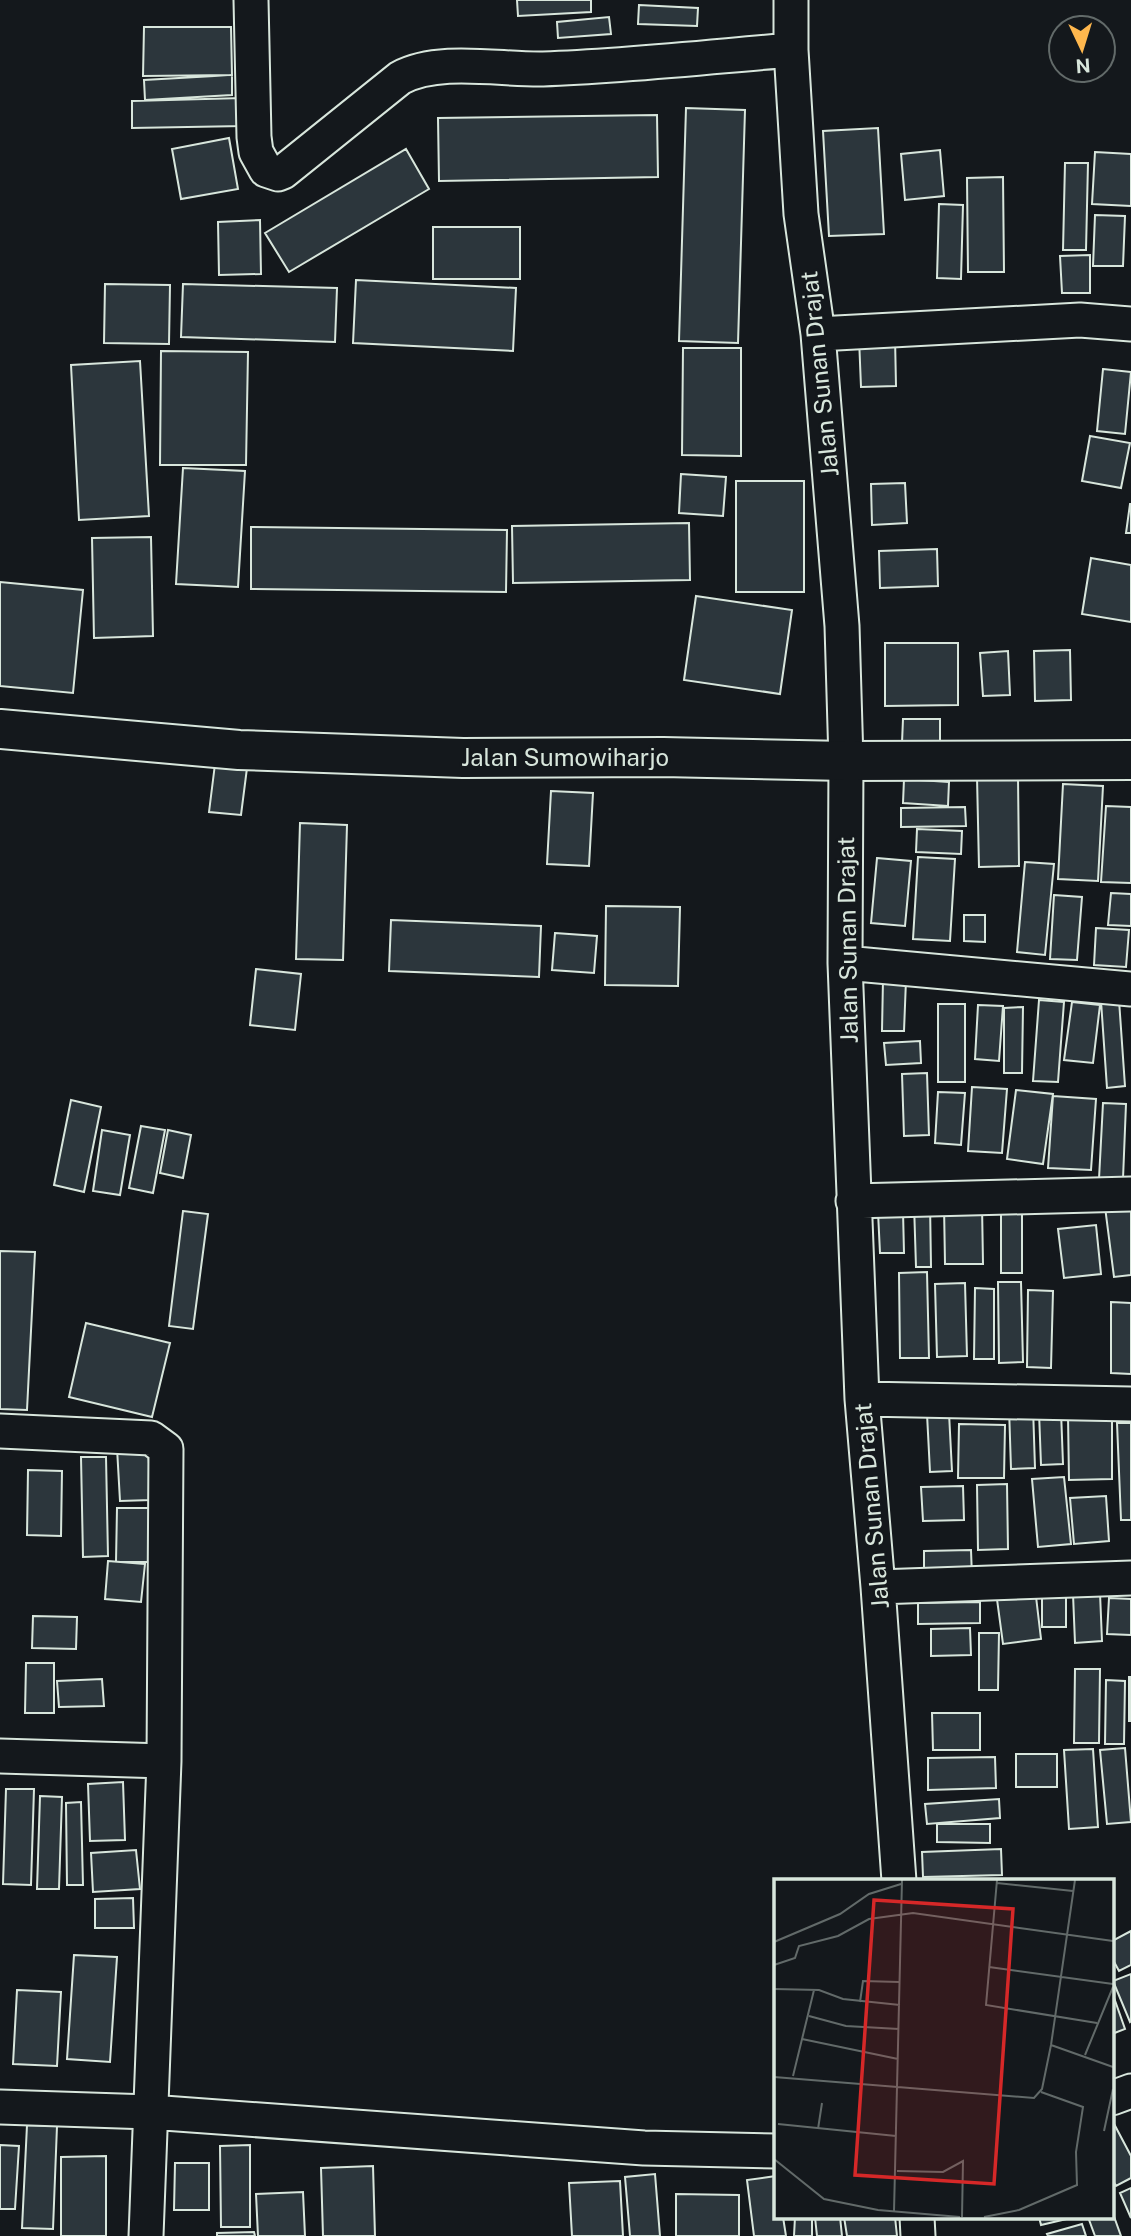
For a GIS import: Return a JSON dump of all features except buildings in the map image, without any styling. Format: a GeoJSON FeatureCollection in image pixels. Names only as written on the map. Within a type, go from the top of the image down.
{"type":"FeatureCollection","features":[{"type":"Feature","properties":{"kind":"street"},"geometry":{"type":"LineString","coordinates":[[251,0],[256,152],[266,170],[278,174],[400,78],[416,70],[484,67],[542,69],[790,50]]}},
{"type":"Feature","properties":{"kind":"street","name":"Jalan Sunan Drajat"},"geometry":{"type":"LineString","coordinates":[[791,0],[790,50],[801,215],[818,334],[842,626],[846,761],[845,963],[853,1201],[862,1399],[899,1879]]}},
{"type":"Feature","properties":{"kind":"street"},"geometry":{"type":"LineString","coordinates":[[818,334],[1080,320],[1131,324]]}},
{"type":"Feature","properties":{"kind":"street","name":"Jalan Sumowiharjo"},"geometry":{"type":"LineString","coordinates":[[0,729],[239,750],[463,758],[1131,760]]}},
{"type":"Feature","properties":{"kind":"street"},"geometry":{"type":"LineString","coordinates":[[845,963],[1131,989]]}},
{"type":"Feature","properties":{"kind":"street"},"geometry":{"type":"LineString","coordinates":[[853,1201],[1131,1194]]}},
{"type":"Feature","properties":{"kind":"street"},"geometry":{"type":"LineString","coordinates":[[862,1399],[1131,1404]]}},
{"type":"Feature","properties":{"kind":"street"},"geometry":{"type":"LineString","coordinates":[[0,1431],[151,1438],[166,1449],[164,1760],[146,2236]]}},
{"type":"Feature","properties":{"kind":"street"},"geometry":{"type":"LineString","coordinates":[[878,1587],[1131,1578]]}},
{"type":"Feature","properties":{"kind":"street"},"geometry":{"type":"LineString","coordinates":[[0,1756],[164,1760]]}},
{"type":"Feature","properties":{"kind":"street"},"geometry":{"type":"LineString","coordinates":[[1114,2097],[1131,2091]]}},
{"type":"Feature","properties":{"kind":"street"},"geometry":{"type":"LineString","coordinates":[[0,2107],[150,2112],[644,2148],[774,2151]]}},
{"type":"Feature","properties":{"kind":"street"},"geometry":{"type":"LineString","coordinates":[[917,2218],[918,2236]]}}]}
